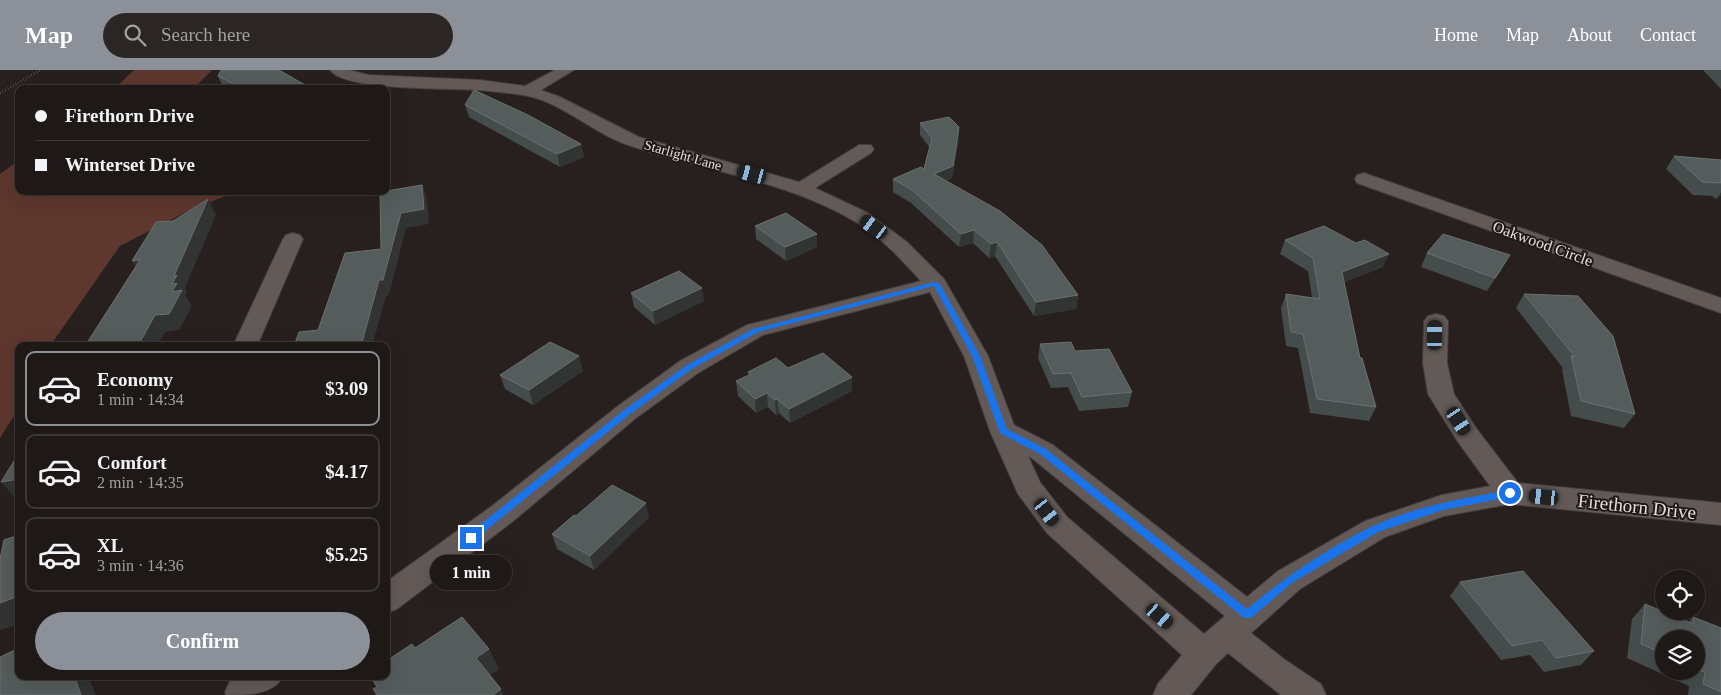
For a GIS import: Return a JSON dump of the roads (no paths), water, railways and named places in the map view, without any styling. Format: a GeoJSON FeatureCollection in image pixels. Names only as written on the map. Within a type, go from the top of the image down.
{"type":"FeatureCollection","features":[{"type":"Feature","properties":{"kind":"street","name":"Starlight Lane"},"geometry":{"type":"LineString","coordinates":[[338,70],[347,75],[369,80],[480,85],[528,91],[554,100],[633,141],[801,190],[861,217],[900,246],[936,284],[976,356],[1003,431],[1028,486],[1057,525],[1227,634]]}},
{"type":"Feature","properties":{"kind":"street"},"geometry":{"type":"LineString","coordinates":[[528,91],[566,70]]}},
{"type":"Feature","properties":{"kind":"street"},"geometry":{"type":"LineString","coordinates":[[801,190],[865,149]]}},
{"type":"Feature","properties":{"kind":"street","name":"Oakwood Circle"},"geometry":{"type":"LineString","coordinates":[[1364,179],[1721,306]]}},
{"type":"Feature","properties":{"kind":"street"},"geometry":{"type":"LineString","coordinates":[[247,342],[293,239]]}},
{"type":"Feature","properties":{"kind":"street"},"geometry":{"type":"LineString","coordinates":[[390,597],[502,514],[627,412],[689,367],[755,330],[936,284]]}},
{"type":"Feature","properties":{"kind":"street"},"geometry":{"type":"LineString","coordinates":[[1436,321],[1435,363],[1441,394],[1467,435],[1510,493]]}},
{"type":"Feature","properties":{"kind":"street"},"geometry":{"type":"LineString","coordinates":[[1003,431],[1043,452],[1227,634],[1272,670],[1309,695]]}},
{"type":"Feature","properties":{"kind":"street","name":"Firethorn Drive"},"geometry":{"type":"LineString","coordinates":[[1170,695],[1227,634],[1289,580],[1375,529],[1442,506],[1510,493],[1721,514]]}}]}
